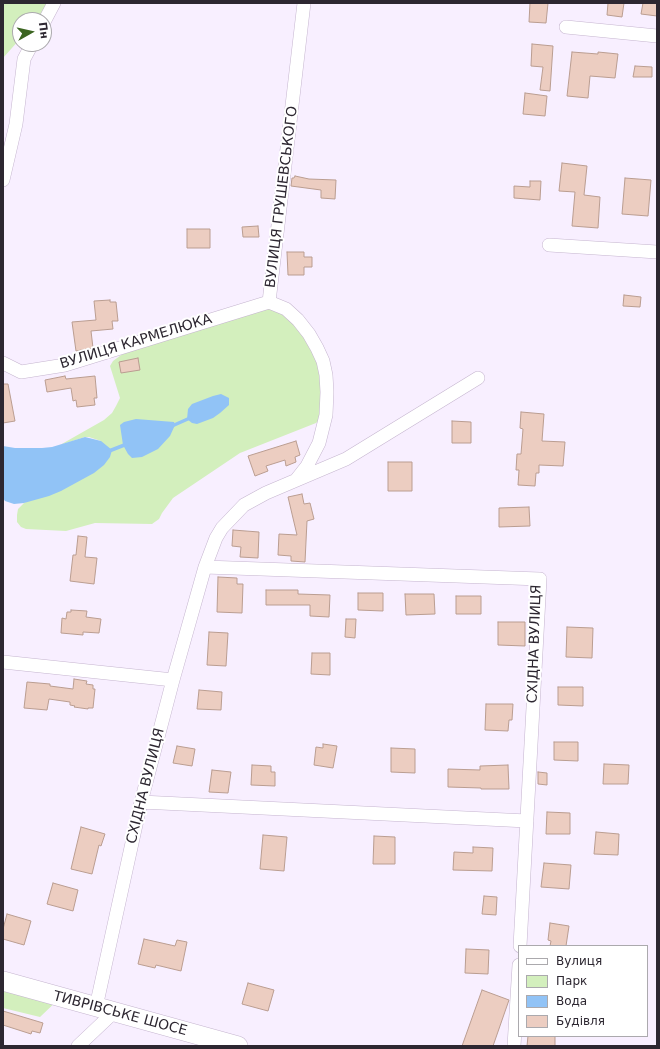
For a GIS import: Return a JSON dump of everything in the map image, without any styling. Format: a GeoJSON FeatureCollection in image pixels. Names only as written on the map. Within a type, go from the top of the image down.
{"type":"FeatureCollection","features":[{"type":"Feature","properties":{"kind":"main road","name":"ТИВРІВСЬКЕ ШОСЕ"},"geometry":{"type":"LineString","coordinates":[[3,981],[238,1046]]}},
{"type":"Feature","properties":{"kind":"street"},"geometry":{"type":"LineString","coordinates":[[49,12],[54,3]]}},
{"type":"Feature","properties":{"kind":"street","name":"ВУЛИЦЯ ГРУШЕВСЬКОГО"},"geometry":{"type":"LineString","coordinates":[[295,480],[307,466],[317,448],[322,432],[327,404],[326,375],[323,361],[317,348],[309,334],[298,320],[286,309],[270,302],[304,3]]}},
{"type":"Feature","properties":{"kind":"street"},"geometry":{"type":"LineString","coordinates":[[566,27],[657,36]]}},
{"type":"Feature","properties":{"kind":"street"},"geometry":{"type":"LineString","coordinates":[[3,180],[16,124],[24,59],[28,52]]}},
{"type":"Feature","properties":{"kind":"street"},"geometry":{"type":"LineString","coordinates":[[549,245],[657,252]]}},
{"type":"Feature","properties":{"kind":"street","name":"ВУЛИЦЯ КАРМЕЛЮКА"},"geometry":{"type":"LineString","coordinates":[[3,363],[21,372],[65,366],[270,302]]}},
{"type":"Feature","properties":{"kind":"street","name":"СХІДНА ВУЛИЦЯ"},"geometry":{"type":"LineString","coordinates":[[96,1007],[141,802],[205,566],[216,538],[229,519],[244,506],[266,493],[346,460],[478,378]]}},
{"type":"Feature","properties":{"kind":"street","name":"СХІДНА ВУЛИЦЯ"},"geometry":{"type":"LineString","coordinates":[[205,566],[540,579],[520,945]]}},
{"type":"Feature","properties":{"kind":"street"},"geometry":{"type":"LineString","coordinates":[[3,662],[173,680]]}},
{"type":"Feature","properties":{"kind":"street"},"geometry":{"type":"LineString","coordinates":[[141,802],[527,821]]}},
{"type":"Feature","properties":{"kind":"street"},"geometry":{"type":"LineString","coordinates":[[514,1046],[518,981]]}},
{"type":"Feature","properties":{"kind":"street"},"geometry":{"type":"LineString","coordinates":[[78,1046],[114,1012]]}},
{"type":"Feature","properties":{"kind":"green space"},"geometry":{"type":"Polygon","coordinates":[[[3,3],[53,3],[45,12],[12,12],[12,48],[3,58],[3,3]]]}},
{"type":"Feature","properties":{"kind":"green space"},"geometry":{"type":"Polygon","coordinates":[[[269,302],[286,309],[317,348],[326,415],[316,423],[240,453],[173,498],[159,519],[152,524],[95,523],[66,531],[26,529],[21,527],[17,522],[17,515],[18,509],[24,503],[98,463],[101,441],[85,437],[60,445],[104,420],[112,413],[120,398],[110,366],[113,361],[139,342],[269,302]]]}},
{"type":"Feature","properties":{"kind":"green space"},"geometry":{"type":"Polygon","coordinates":[[[3,981],[61,997],[40,1017],[3,1008],[3,981]]]}},
{"type":"Feature","properties":{"kind":"water"},"geometry":{"type":"Polygon","coordinates":[[[221,394],[229,398],[229,405],[220,413],[213,418],[197,424],[192,423],[187,419],[188,409],[192,404],[221,394]]]}},
{"type":"Feature","properties":{"kind":"water"},"geometry":{"type":"Polygon","coordinates":[[[136,419],[174,422],[175,425],[170,436],[158,449],[142,457],[132,458],[123,445],[120,425],[124,422],[136,419]]]}},
{"type":"Feature","properties":{"kind":"water"},"geometry":{"type":"Polygon","coordinates":[[[85,437],[101,441],[112,450],[110,457],[104,465],[94,473],[49,496],[24,503],[14,504],[5,501],[3,498],[3,446],[15,448],[52,447],[85,437]]]}},
{"type":"Feature","properties":{"kind":"building"},"geometry":{"type":"Polygon","coordinates":[[[530,3],[548,3],[546,23],[529,22],[530,3]]]}},
{"type":"Feature","properties":{"kind":"building"},"geometry":{"type":"Polygon","coordinates":[[[608,3],[624,3],[622,17],[607,15],[608,3]]]}},
{"type":"Feature","properties":{"kind":"building"},"geometry":{"type":"Polygon","coordinates":[[[643,3],[657,3],[657,16],[641,14],[643,3]]]}},
{"type":"Feature","properties":{"kind":"building"},"geometry":{"type":"Polygon","coordinates":[[[532,44],[553,46],[550,91],[540,90],[543,67],[531,66],[532,44]]]}},
{"type":"Feature","properties":{"kind":"building"},"geometry":{"type":"Polygon","coordinates":[[[572,52],[618,54],[615,78],[590,76],[588,98],[567,96],[572,52]]]}},
{"type":"Feature","properties":{"kind":"building"},"geometry":{"type":"Polygon","coordinates":[[[635,66],[652,67],[652,77],[633,77],[635,66]]]}},
{"type":"Feature","properties":{"kind":"building"},"geometry":{"type":"Polygon","coordinates":[[[525,93],[547,96],[545,116],[523,114],[525,93]]]}},
{"type":"Feature","properties":{"kind":"building"},"geometry":{"type":"Polygon","coordinates":[[[562,163],[587,166],[584,195],[600,197],[598,228],[572,226],[575,192],[559,191],[562,163]]]}},
{"type":"Feature","properties":{"kind":"building"},"geometry":{"type":"Polygon","coordinates":[[[295,176],[309,179],[336,180],[335,199],[321,198],[321,190],[291,186],[292,178],[295,176]]]}},
{"type":"Feature","properties":{"kind":"building"},"geometry":{"type":"Polygon","coordinates":[[[625,178],[651,180],[648,216],[622,214],[625,178]]]}},
{"type":"Feature","properties":{"kind":"building"},"geometry":{"type":"Polygon","coordinates":[[[530,181],[541,181],[540,200],[514,198],[514,186],[530,187],[530,181]]]}},
{"type":"Feature","properties":{"kind":"building"},"geometry":{"type":"Polygon","coordinates":[[[258,226],[259,237],[243,237],[242,227],[258,226]]]}},
{"type":"Feature","properties":{"kind":"building"},"geometry":{"type":"Polygon","coordinates":[[[187,229],[210,229],[210,248],[187,248],[187,229]]]}},
{"type":"Feature","properties":{"kind":"building"},"geometry":{"type":"Polygon","coordinates":[[[287,252],[304,252],[304,257],[312,257],[312,267],[304,267],[304,275],[288,275],[287,252]]]}},
{"type":"Feature","properties":{"kind":"building"},"geometry":{"type":"Polygon","coordinates":[[[624,295],[641,297],[640,307],[623,306],[624,295]]]}},
{"type":"Feature","properties":{"kind":"building"},"geometry":{"type":"Polygon","coordinates":[[[110,300],[110,302],[116,302],[118,321],[112,321],[113,329],[91,331],[93,348],[76,351],[72,322],[96,320],[94,301],[110,300]]]}},
{"type":"Feature","properties":{"kind":"building"},"geometry":{"type":"Polygon","coordinates":[[[138,358],[140,370],[121,373],[119,362],[138,358]]]}},
{"type":"Feature","properties":{"kind":"building"},"geometry":{"type":"Polygon","coordinates":[[[65,376],[66,379],[95,376],[97,398],[94,398],[95,405],[77,407],[76,400],[73,401],[71,388],[47,392],[45,380],[65,376]]]}},
{"type":"Feature","properties":{"kind":"building"},"geometry":{"type":"Polygon","coordinates":[[[3,384],[8,384],[15,421],[3,423],[3,384]]]}},
{"type":"Feature","properties":{"kind":"building"},"geometry":{"type":"Polygon","coordinates":[[[521,412],[544,414],[542,441],[565,442],[563,466],[539,465],[539,473],[536,473],[535,486],[518,485],[519,470],[516,470],[517,454],[521,454],[523,429],[520,428],[521,412]]]}},
{"type":"Feature","properties":{"kind":"building"},"geometry":{"type":"Polygon","coordinates":[[[452,421],[471,422],[471,443],[452,443],[452,421]]]}},
{"type":"Feature","properties":{"kind":"building"},"geometry":{"type":"Polygon","coordinates":[[[296,441],[300,455],[295,457],[296,462],[286,466],[285,460],[266,466],[268,471],[255,476],[248,456],[296,441]]]}},
{"type":"Feature","properties":{"kind":"building"},"geometry":{"type":"Polygon","coordinates":[[[388,462],[412,462],[412,491],[388,491],[388,462]]]}},
{"type":"Feature","properties":{"kind":"building"},"geometry":{"type":"Polygon","coordinates":[[[302,494],[304,504],[310,503],[314,519],[307,521],[305,562],[291,561],[291,556],[278,555],[279,534],[297,535],[288,497],[302,494]]]}},
{"type":"Feature","properties":{"kind":"building"},"geometry":{"type":"Polygon","coordinates":[[[529,507],[530,526],[499,527],[499,508],[529,507]]]}},
{"type":"Feature","properties":{"kind":"building"},"geometry":{"type":"Polygon","coordinates":[[[233,530],[259,532],[258,558],[240,557],[241,547],[232,546],[233,530]]]}},
{"type":"Feature","properties":{"kind":"building"},"geometry":{"type":"Polygon","coordinates":[[[78,536],[87,537],[85,557],[97,558],[94,584],[70,581],[73,555],[76,555],[78,536]]]}},
{"type":"Feature","properties":{"kind":"building"},"geometry":{"type":"Polygon","coordinates":[[[218,577],[237,578],[237,584],[243,584],[242,613],[217,612],[218,577]]]}},
{"type":"Feature","properties":{"kind":"building"},"geometry":{"type":"Polygon","coordinates":[[[266,590],[298,590],[298,594],[330,595],[329,617],[310,616],[310,605],[266,605],[266,590]]]}},
{"type":"Feature","properties":{"kind":"building"},"geometry":{"type":"Polygon","coordinates":[[[358,593],[383,593],[383,611],[358,610],[358,593]]]}},
{"type":"Feature","properties":{"kind":"building"},"geometry":{"type":"Polygon","coordinates":[[[405,594],[434,594],[435,614],[406,615],[405,594]]]}},
{"type":"Feature","properties":{"kind":"building"},"geometry":{"type":"Polygon","coordinates":[[[456,596],[481,596],[481,614],[456,614],[456,596]]]}},
{"type":"Feature","properties":{"kind":"building"},"geometry":{"type":"Polygon","coordinates":[[[71,610],[87,611],[86,617],[101,619],[99,633],[83,632],[83,635],[61,633],[62,618],[66,619],[67,612],[71,612],[71,610]]]}},
{"type":"Feature","properties":{"kind":"building"},"geometry":{"type":"Polygon","coordinates":[[[346,619],[356,619],[355,638],[345,637],[346,619]]]}},
{"type":"Feature","properties":{"kind":"building"},"geometry":{"type":"Polygon","coordinates":[[[498,622],[525,622],[525,646],[498,645],[498,622]]]}},
{"type":"Feature","properties":{"kind":"building"},"geometry":{"type":"Polygon","coordinates":[[[567,627],[593,628],[592,658],[566,657],[567,627]]]}},
{"type":"Feature","properties":{"kind":"building"},"geometry":{"type":"Polygon","coordinates":[[[209,632],[228,633],[226,666],[207,665],[209,632]]]}},
{"type":"Feature","properties":{"kind":"building"},"geometry":{"type":"Polygon","coordinates":[[[312,653],[330,653],[330,675],[311,674],[312,653]]]}},
{"type":"Feature","properties":{"kind":"building"},"geometry":{"type":"Polygon","coordinates":[[[74,679],[87,681],[86,684],[93,685],[93,689],[95,689],[93,708],[88,709],[74,707],[75,706],[70,705],[70,702],[49,699],[47,710],[24,708],[27,682],[50,684],[50,686],[73,689],[74,679]]]}},
{"type":"Feature","properties":{"kind":"building"},"geometry":{"type":"Polygon","coordinates":[[[558,687],[583,687],[583,706],[558,705],[558,687]]]}},
{"type":"Feature","properties":{"kind":"building"},"geometry":{"type":"Polygon","coordinates":[[[199,690],[222,692],[221,710],[197,709],[199,690]]]}},
{"type":"Feature","properties":{"kind":"building"},"geometry":{"type":"Polygon","coordinates":[[[486,704],[513,704],[512,720],[509,720],[508,731],[485,730],[486,704]]]}},
{"type":"Feature","properties":{"kind":"building"},"geometry":{"type":"Polygon","coordinates":[[[554,742],[578,742],[578,761],[554,760],[554,742]]]}},
{"type":"Feature","properties":{"kind":"building"},"geometry":{"type":"Polygon","coordinates":[[[323,744],[337,746],[333,768],[314,765],[316,747],[323,748],[323,744]]]}},
{"type":"Feature","properties":{"kind":"building"},"geometry":{"type":"Polygon","coordinates":[[[177,746],[195,749],[192,766],[173,763],[177,746]]]}},
{"type":"Feature","properties":{"kind":"building"},"geometry":{"type":"Polygon","coordinates":[[[391,748],[415,749],[415,773],[391,772],[391,748]]]}},
{"type":"Feature","properties":{"kind":"building"},"geometry":{"type":"Polygon","coordinates":[[[604,764],[629,765],[628,784],[603,784],[604,764]]]}},
{"type":"Feature","properties":{"kind":"building"},"geometry":{"type":"Polygon","coordinates":[[[252,765],[271,766],[271,772],[275,772],[275,786],[251,785],[252,765]]]}},
{"type":"Feature","properties":{"kind":"building"},"geometry":{"type":"Polygon","coordinates":[[[508,765],[509,789],[448,787],[448,769],[480,770],[480,766],[508,765]]]}},
{"type":"Feature","properties":{"kind":"building"},"geometry":{"type":"Polygon","coordinates":[[[212,770],[231,772],[228,793],[209,792],[212,770]]]}},
{"type":"Feature","properties":{"kind":"building"},"geometry":{"type":"Polygon","coordinates":[[[538,772],[547,773],[547,785],[538,784],[538,772]]]}},
{"type":"Feature","properties":{"kind":"building"},"geometry":{"type":"Polygon","coordinates":[[[547,812],[570,813],[570,834],[546,834],[547,812]]]}},
{"type":"Feature","properties":{"kind":"building"},"geometry":{"type":"Polygon","coordinates":[[[81,827],[105,834],[101,846],[99,845],[92,874],[71,869],[81,827]]]}},
{"type":"Feature","properties":{"kind":"building"},"geometry":{"type":"Polygon","coordinates":[[[596,832],[619,834],[618,855],[594,854],[596,832]]]}},
{"type":"Feature","properties":{"kind":"building"},"geometry":{"type":"Polygon","coordinates":[[[263,835],[287,837],[284,871],[260,869],[263,835]]]}},
{"type":"Feature","properties":{"kind":"building"},"geometry":{"type":"Polygon","coordinates":[[[374,836],[395,837],[395,864],[373,864],[374,836]]]}},
{"type":"Feature","properties":{"kind":"building"},"geometry":{"type":"Polygon","coordinates":[[[473,847],[493,848],[492,871],[453,870],[454,852],[473,853],[473,847]]]}},
{"type":"Feature","properties":{"kind":"building"},"geometry":{"type":"Polygon","coordinates":[[[544,863],[571,865],[569,889],[541,887],[544,863]]]}},
{"type":"Feature","properties":{"kind":"building"},"geometry":{"type":"Polygon","coordinates":[[[53,883],[78,890],[73,911],[47,904],[53,883]]]}},
{"type":"Feature","properties":{"kind":"building"},"geometry":{"type":"Polygon","coordinates":[[[484,896],[497,897],[496,915],[482,914],[484,896]]]}},
{"type":"Feature","properties":{"kind":"building"},"geometry":{"type":"Polygon","coordinates":[[[7,914],[31,921],[24,945],[3,939],[3,929],[7,914]]]}},
{"type":"Feature","properties":{"kind":"building"},"geometry":{"type":"Polygon","coordinates":[[[550,923],[569,926],[566,945],[550,945],[551,941],[548,940],[550,923]]]}},
{"type":"Feature","properties":{"kind":"building"},"geometry":{"type":"Polygon","coordinates":[[[144,939],[175,946],[177,940],[187,942],[181,971],[156,965],[155,968],[138,964],[144,939]]]}},
{"type":"Feature","properties":{"kind":"building"},"geometry":{"type":"Polygon","coordinates":[[[466,949],[489,950],[488,974],[465,973],[466,949]]]}},
{"type":"Feature","properties":{"kind":"building"},"geometry":{"type":"Polygon","coordinates":[[[248,983],[274,990],[268,1011],[242,1004],[248,983]]]}},
{"type":"Feature","properties":{"kind":"building"},"geometry":{"type":"Polygon","coordinates":[[[482,990],[509,1000],[493,1046],[462,1046],[482,990]]]}},
{"type":"Feature","properties":{"kind":"building"},"geometry":{"type":"Polygon","coordinates":[[[3,1011],[43,1023],[40,1033],[32,1031],[31,1034],[3,1025],[3,1011]]]}},
{"type":"Feature","properties":{"kind":"building"},"geometry":{"type":"Polygon","coordinates":[[[528,1037],[555,1037],[555,1046],[527,1046],[528,1037]]]}},
{"type":"Feature","properties":{"kind":"waterway"},"geometry":{"type":"LineString","coordinates":[[172,426],[190,418]]}},
{"type":"Feature","properties":{"kind":"waterway"},"geometry":{"type":"LineString","coordinates":[[109,451],[127,444]]}}]}
